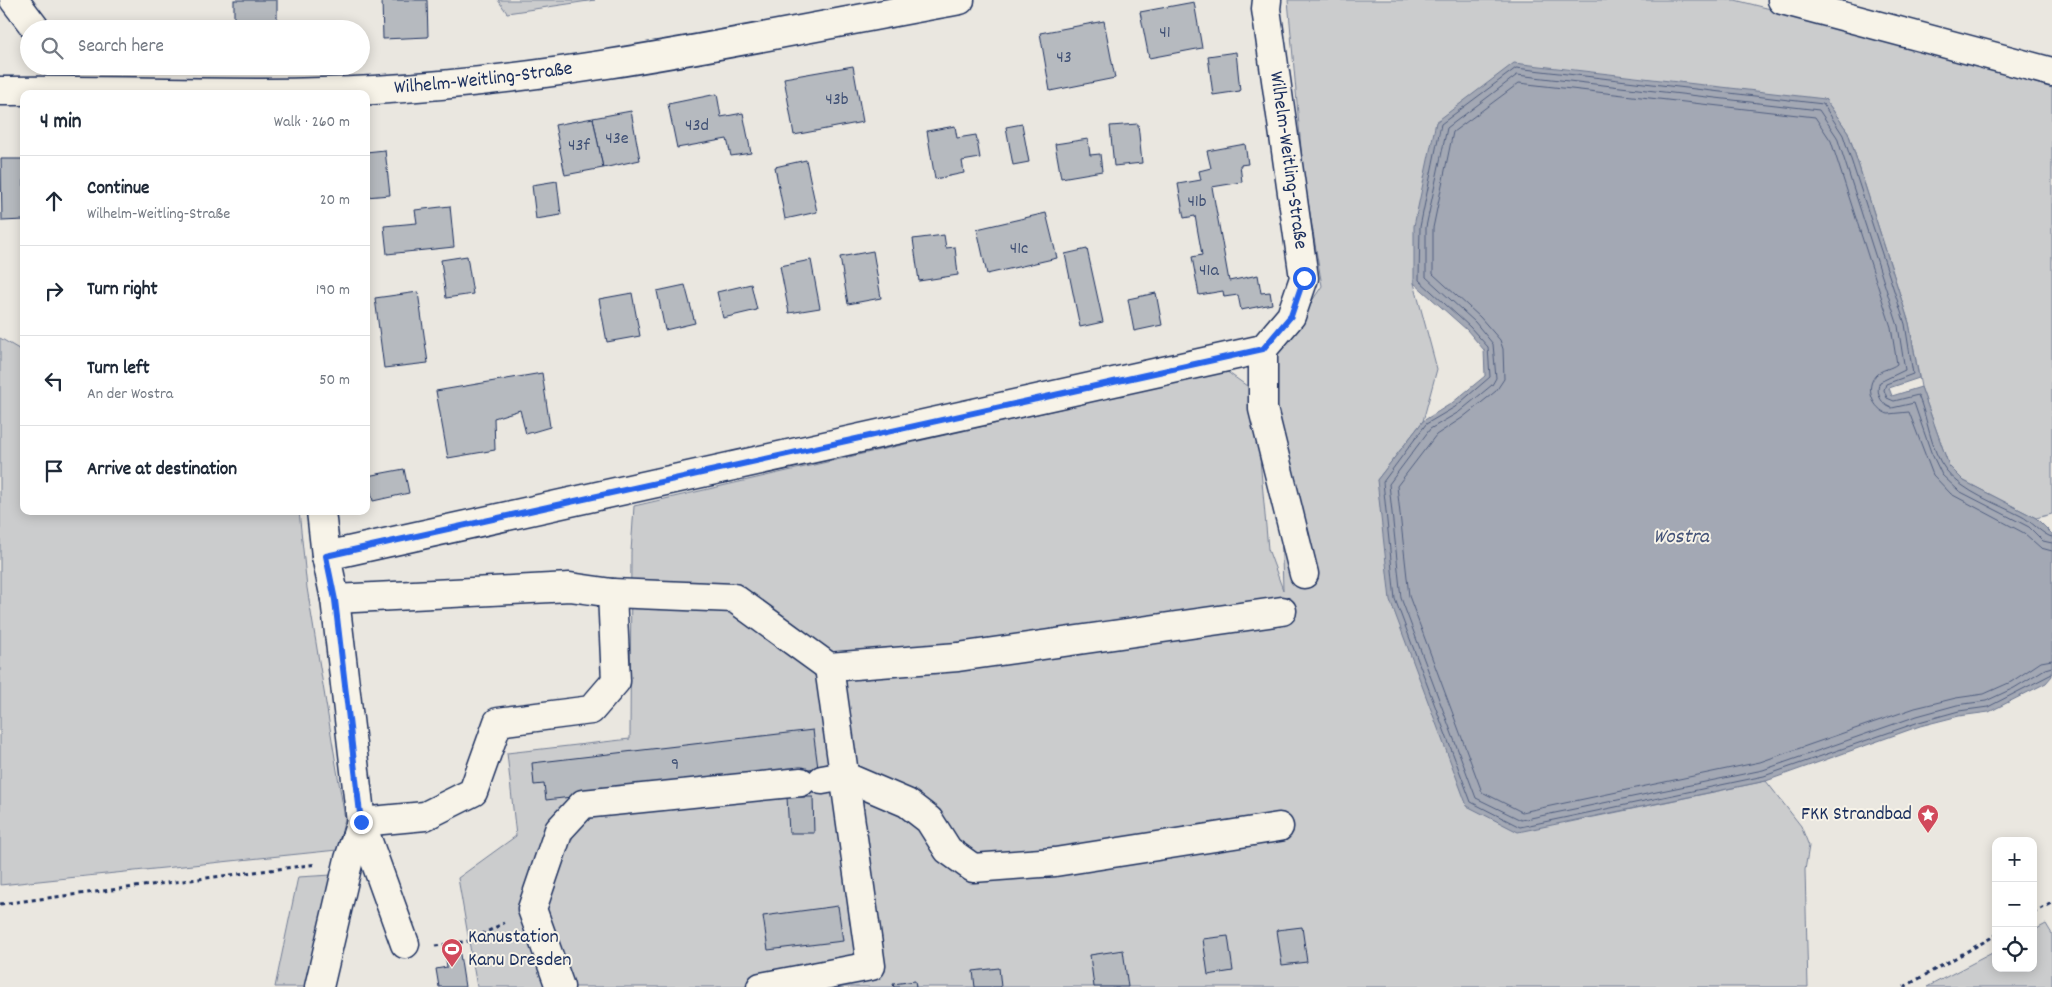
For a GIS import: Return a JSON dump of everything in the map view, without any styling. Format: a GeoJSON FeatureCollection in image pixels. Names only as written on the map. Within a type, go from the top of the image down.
{"type":"FeatureCollection","features":[{"type":"Feature","properties":{"kind":"street"},"geometry":{"type":"LineString","coordinates":[[14,0],[29,20]]}},
{"type":"Feature","properties":{"kind":"street","name":"Wilhelm-Weitling-Straße"},"geometry":{"type":"LineString","coordinates":[[370,90],[479,81],[618,62],[960,0]]}},
{"type":"Feature","properties":{"kind":"street","name":"Wilhelm-Weitling-Straße"},"geometry":{"type":"LineString","coordinates":[[1263,349],[1291,316],[1304,278],[1266,9],[1267,0]]}},
{"type":"Feature","properties":{"kind":"street"},"geometry":{"type":"LineString","coordinates":[[1782,0],[2052,72]]}},
{"type":"Feature","properties":{"kind":"street","name":"Wilhelm-Weitling-Straße"},"geometry":{"type":"LineString","coordinates":[[0,90],[56,78],[226,90]]}},
{"type":"Feature","properties":{"kind":"street"},"geometry":{"type":"LineString","coordinates":[[326,556],[1263,349],[1263,409],[1304,574]]}},
{"type":"Feature","properties":{"kind":"street"},"geometry":{"type":"LineString","coordinates":[[321,515],[326,556],[335,600],[361,822],[405,944]]}},
{"type":"Feature","properties":{"kind":"street"},"geometry":{"type":"LineString","coordinates":[[335,600],[570,587],[612,593],[734,598],[828,667],[958,657],[1282,611]]}},
{"type":"Feature","properties":{"kind":"street"},"geometry":{"type":"LineString","coordinates":[[361,822],[425,816],[473,792],[498,722],[591,710],[616,681],[612,593]]}},
{"type":"Feature","properties":{"kind":"street"},"geometry":{"type":"LineString","coordinates":[[761,987],[871,966],[822,779],[828,667]]}},
{"type":"Feature","properties":{"kind":"street"},"geometry":{"type":"LineString","coordinates":[[560,987],[532,909],[559,830],[583,804],[822,779],[907,803],[929,820],[948,850],[973,868],[1055,862],[1278,827]]}},
{"type":"Feature","properties":{"kind":"street"},"geometry":{"type":"LineString","coordinates":[[319,987],[349,859],[361,822]]}},
{"type":"Feature","properties":{"kind":"path"},"geometry":{"type":"LineString","coordinates":[[0,904],[349,859]]}},
{"type":"Feature","properties":{"kind":"path"},"geometry":{"type":"LineString","coordinates":[[2037,912],[2052,903]]}},
{"type":"Feature","properties":{"kind":"path"},"geometry":{"type":"LineString","coordinates":[[405,944],[424,947],[469,941],[532,909]]}},
{"type":"Feature","properties":{"kind":"path"},"geometry":{"type":"LineString","coordinates":[[1904,987],[1992,937]]}},
{"type":"Feature","properties":{"kind":"shaded area"},"geometry":{"type":"Polygon","coordinates":[[[498,0],[595,0],[507,13],[498,0]]]}},
{"type":"Feature","properties":{"kind":"shaded area"},"geometry":{"type":"Polygon","coordinates":[[[1288,0],[1735,0],[1885,38],[2052,88],[2052,514],[2036,518],[1964,481],[1949,466],[1921,387],[1909,323],[1848,132],[1825,99],[1414,283],[1437,369],[1423,421],[1377,480],[1565,823],[1766,781],[1801,826],[1809,846],[1805,870],[1808,987],[477,987],[458,878],[516,836],[507,753],[630,739],[631,552],[634,506],[1226,371],[1254,391],[1268,549],[1283,590],[1276,354],[1322,286],[1303,171],[1288,0]]]}},
{"type":"Feature","properties":{"kind":"shaded area"},"geometry":{"type":"Polygon","coordinates":[[[0,338],[20,350],[20,515],[299,515],[307,588],[345,819],[337,850],[0,885],[0,338]]]}},
{"type":"Feature","properties":{"kind":"shaded area"},"geometry":{"type":"Polygon","coordinates":[[[332,875],[308,987],[275,987],[298,877],[332,875]]]}},
{"type":"Feature","properties":{"kind":"shaded area"},"geometry":{"type":"Polygon","coordinates":[[[2046,924],[2052,934],[2052,987],[1927,987],[1992,953],[1992,972],[2037,972],[2037,929],[2046,924]]]}},
{"type":"Feature","properties":{"kind":"water","name":"Wostra"},"geometry":{"type":"Polygon","coordinates":[[[1514,63],[1825,99],[1848,132],[1909,323],[1919,378],[1889,388],[1892,396],[1921,387],[1949,466],[1964,481],[2036,518],[2052,534],[2052,676],[2046,683],[1989,712],[1959,716],[1920,726],[1766,781],[1518,832],[1467,806],[1390,600],[1377,480],[1423,421],[1452,403],[1485,376],[1484,350],[1467,330],[1414,283],[1414,226],[1436,122],[1514,63]]]}},
{"type":"Feature","properties":{"kind":"building"},"geometry":{"type":"Polygon","coordinates":[[[234,0],[277,0],[277,20],[234,20],[234,0]]]}},
{"type":"Feature","properties":{"kind":"building"},"geometry":{"type":"Polygon","coordinates":[[[382,0],[427,0],[428,37],[383,39],[382,0]]]}},
{"type":"Feature","properties":{"kind":"building"},"geometry":{"type":"Polygon","coordinates":[[[1194,2],[1202,48],[1149,58],[1140,12],[1194,2]]]}},
{"type":"Feature","properties":{"kind":"building"},"geometry":{"type":"Polygon","coordinates":[[[1104,21],[1115,78],[1050,91],[1040,33],[1104,21]]]}},
{"type":"Feature","properties":{"kind":"building"},"geometry":{"type":"Polygon","coordinates":[[[1236,52],[1240,91],[1213,95],[1208,56],[1236,52]]]}},
{"type":"Feature","properties":{"kind":"building"},"geometry":{"type":"Polygon","coordinates":[[[853,66],[863,122],[794,135],[784,78],[853,66]]]}},
{"type":"Feature","properties":{"kind":"building"},"geometry":{"type":"Polygon","coordinates":[[[717,94],[721,117],[743,113],[751,153],[731,156],[727,139],[677,148],[668,104],[717,94]]]}},
{"type":"Feature","properties":{"kind":"building"},"geometry":{"type":"Polygon","coordinates":[[[631,111],[640,160],[603,168],[593,118],[631,111]]]}},
{"type":"Feature","properties":{"kind":"building"},"geometry":{"type":"Polygon","coordinates":[[[593,118],[603,168],[565,175],[555,125],[593,118]]]}},
{"type":"Feature","properties":{"kind":"building"},"geometry":{"type":"Polygon","coordinates":[[[1022,124],[1029,162],[1013,165],[1006,127],[1022,124]]]}},
{"type":"Feature","properties":{"kind":"building"},"geometry":{"type":"Polygon","coordinates":[[[1138,124],[1142,163],[1114,166],[1110,126],[1138,124]]]}},
{"type":"Feature","properties":{"kind":"building"},"geometry":{"type":"Polygon","coordinates":[[[955,126],[957,138],[976,135],[980,158],[962,161],[964,173],[935,179],[927,131],[955,126]]]}},
{"type":"Feature","properties":{"kind":"building"},"geometry":{"type":"Polygon","coordinates":[[[1088,139],[1090,155],[1100,154],[1102,171],[1061,178],[1055,144],[1088,139]]]}},
{"type":"Feature","properties":{"kind":"building"},"geometry":{"type":"Polygon","coordinates":[[[1245,144],[1248,164],[1240,165],[1242,182],[1212,187],[1229,281],[1258,275],[1261,293],[1270,292],[1272,304],[1241,310],[1238,295],[1224,297],[1223,291],[1199,295],[1192,257],[1202,255],[1195,216],[1184,218],[1178,184],[1201,180],[1199,171],[1211,168],[1207,151],[1245,144]]]}},
{"type":"Feature","properties":{"kind":"building"},"geometry":{"type":"Polygon","coordinates":[[[385,150],[390,195],[370,197],[370,152],[385,150]]]}},
{"type":"Feature","properties":{"kind":"building"},"geometry":{"type":"Polygon","coordinates":[[[1,159],[20,159],[20,220],[2,221],[1,159]]]}},
{"type":"Feature","properties":{"kind":"building"},"geometry":{"type":"Polygon","coordinates":[[[806,160],[817,212],[785,219],[775,167],[806,160]]]}},
{"type":"Feature","properties":{"kind":"building"},"geometry":{"type":"Polygon","coordinates":[[[557,181],[561,215],[536,219],[532,185],[557,181]]]}},
{"type":"Feature","properties":{"kind":"building"},"geometry":{"type":"Polygon","coordinates":[[[450,206],[454,247],[387,254],[384,226],[417,223],[415,210],[450,206]]]}},
{"type":"Feature","properties":{"kind":"building"},"geometry":{"type":"Polygon","coordinates":[[[1046,213],[1057,258],[987,274],[977,229],[1046,213]]]}},
{"type":"Feature","properties":{"kind":"building"},"geometry":{"type":"Polygon","coordinates":[[[944,235],[946,248],[955,247],[958,275],[919,281],[913,239],[944,235]]]}},
{"type":"Feature","properties":{"kind":"building"},"geometry":{"type":"Polygon","coordinates":[[[1087,249],[1103,322],[1080,327],[1065,254],[1087,249]]]}},
{"type":"Feature","properties":{"kind":"building"},"geometry":{"type":"Polygon","coordinates":[[[873,251],[881,298],[848,304],[840,257],[873,251]]]}},
{"type":"Feature","properties":{"kind":"building"},"geometry":{"type":"Polygon","coordinates":[[[467,256],[473,294],[446,298],[441,260],[467,256]]]}},
{"type":"Feature","properties":{"kind":"building"},"geometry":{"type":"Polygon","coordinates":[[[811,260],[820,308],[789,313],[780,266],[811,260]]]}},
{"type":"Feature","properties":{"kind":"building"},"geometry":{"type":"Polygon","coordinates":[[[751,284],[757,310],[723,318],[717,292],[751,284]]]}},
{"type":"Feature","properties":{"kind":"building"},"geometry":{"type":"Polygon","coordinates":[[[685,285],[695,323],[665,330],[657,291],[685,285]]]}},
{"type":"Feature","properties":{"kind":"building"},"geometry":{"type":"Polygon","coordinates":[[[418,292],[428,363],[384,368],[375,298],[418,292]]]}},
{"type":"Feature","properties":{"kind":"building"},"geometry":{"type":"Polygon","coordinates":[[[632,293],[640,336],[607,342],[599,299],[632,293]]]}},
{"type":"Feature","properties":{"kind":"building"},"geometry":{"type":"Polygon","coordinates":[[[1156,293],[1162,325],[1134,331],[1128,299],[1156,293]]]}},
{"type":"Feature","properties":{"kind":"building"},"geometry":{"type":"Polygon","coordinates":[[[542,373],[550,427],[526,434],[520,410],[494,418],[495,450],[448,458],[436,391],[542,373]]]}},
{"type":"Feature","properties":{"kind":"building"},"geometry":{"type":"Polygon","coordinates":[[[404,469],[409,493],[373,501],[370,488],[370,475],[404,469]]]}},
{"type":"Feature","properties":{"kind":"building"},"geometry":{"type":"Polygon","coordinates":[[[813,730],[818,768],[546,800],[544,784],[534,785],[532,763],[813,730]]]}},
{"type":"Feature","properties":{"kind":"building"},"geometry":{"type":"Polygon","coordinates":[[[787,797],[813,797],[814,833],[789,833],[787,797]]]}},
{"type":"Feature","properties":{"kind":"building"},"geometry":{"type":"Polygon","coordinates":[[[838,906],[843,941],[768,950],[763,916],[838,906]]]}},
{"type":"Feature","properties":{"kind":"building"},"geometry":{"type":"Polygon","coordinates":[[[1302,927],[1307,962],[1282,965],[1277,930],[1302,927]]]}},
{"type":"Feature","properties":{"kind":"building"},"geometry":{"type":"Polygon","coordinates":[[[1228,936],[1233,971],[1208,975],[1203,939],[1228,936]]]}},
{"type":"Feature","properties":{"kind":"building","name":"Kanustation Kanu Dresden"},"geometry":{"type":"Polygon","coordinates":[[[459,948],[465,987],[439,987],[436,969],[447,967],[445,951],[459,948]]]}},
{"type":"Feature","properties":{"kind":"building"},"geometry":{"type":"Polygon","coordinates":[[[1123,950],[1128,987],[1094,987],[1090,955],[1123,950]]]}},
{"type":"Feature","properties":{"kind":"building"},"geometry":{"type":"Polygon","coordinates":[[[999,968],[1001,987],[975,987],[973,971],[999,968]]]}},
{"type":"Feature","properties":{"kind":"building"},"geometry":{"type":"Polygon","coordinates":[[[915,981],[916,987],[894,987],[893,984],[915,981]]]}},
{"type":"Feature","properties":{"kind":"place","name":"FKK Strandbad"},"geometry":{"type":"Point","coordinates":[1928,834]}},
{"type":"Feature","properties":{"kind":"place","name":"Kanustation Kanu Dresden"},"geometry":{"type":"Point","coordinates":[452,968]}},
{"type":"Feature","properties":{"kind":"route"},"geometry":{"type":"LineString","coordinates":[[361,822],[335,600],[326,556],[1263,349],[1291,316],[1304,278]]}}]}
